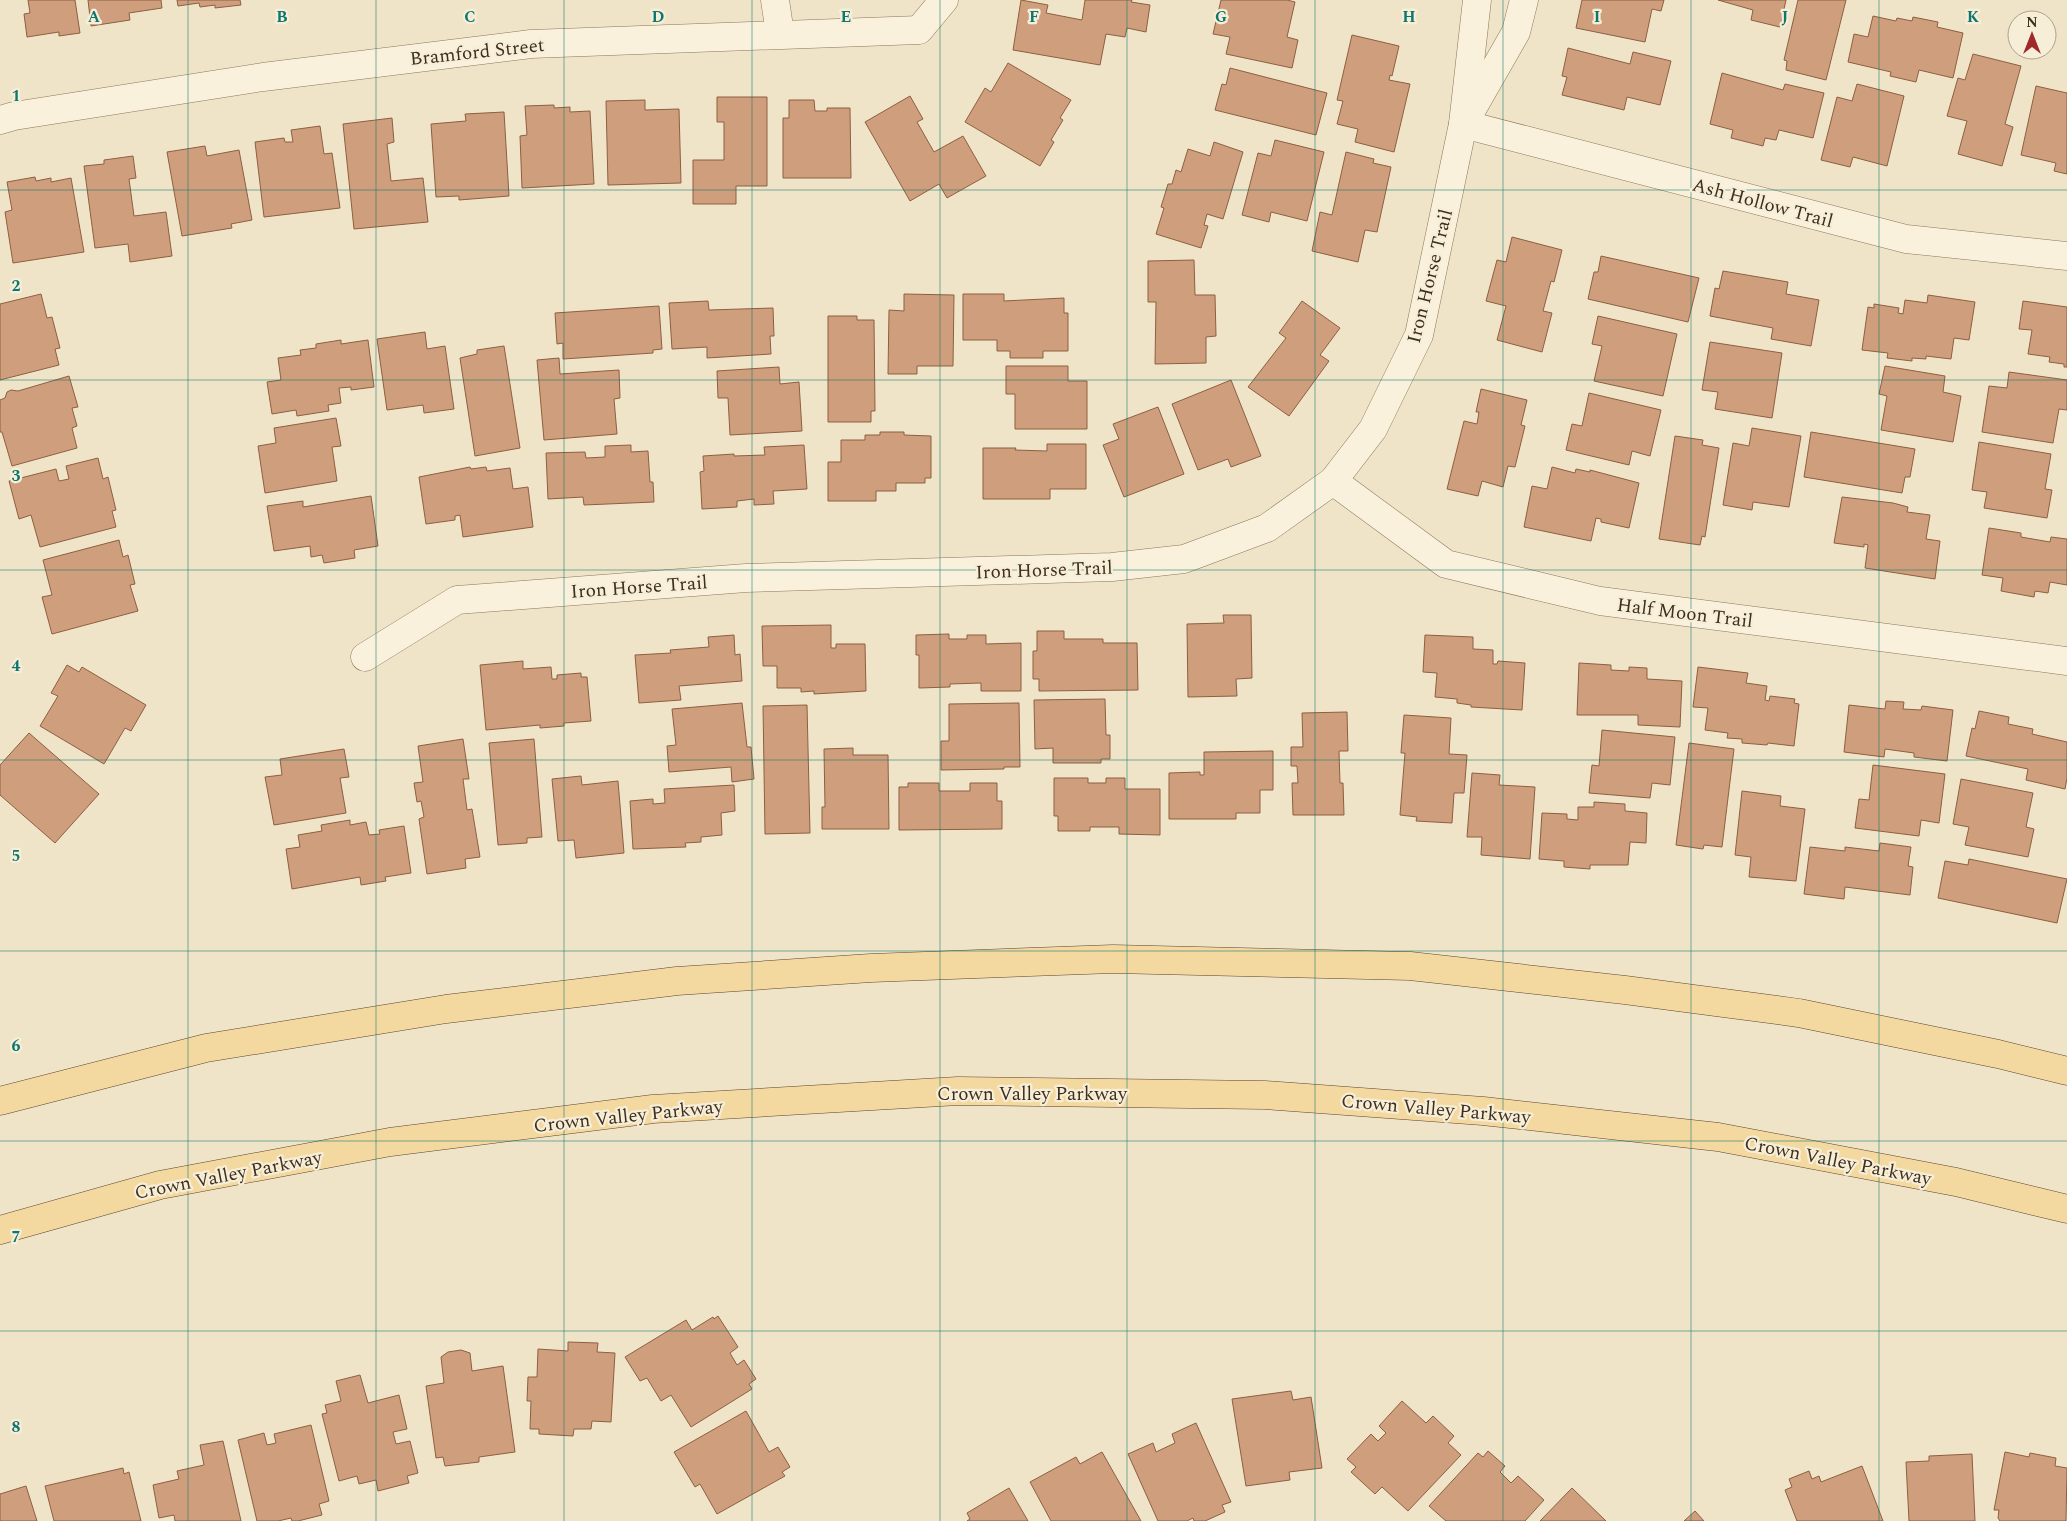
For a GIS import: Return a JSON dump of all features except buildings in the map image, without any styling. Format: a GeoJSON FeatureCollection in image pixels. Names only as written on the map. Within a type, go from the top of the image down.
{"type":"FeatureCollection","features":[{"type":"Feature","properties":{"kind":"main road"},"geometry":{"type":"LineString","coordinates":[[0,1102],[206,1048],[456,1008],[686,981],[871,968],[1114,959],[1410,966],[1625,990],[1799,1013],[1998,1054],[2067,1071]]}},
{"type":"Feature","properties":{"kind":"main road","name":"Crown Valley Parkway"},"geometry":{"type":"LineString","coordinates":[[0,1230],[160,1185],[390,1142],[653,1109],[958,1091],[1265,1095],[1483,1111],[1718,1137],[1956,1182],[2067,1209]]}},
{"type":"Feature","properties":{"kind":"street"},"geometry":{"type":"LineString","coordinates":[[775,0],[780,34]]}},
{"type":"Feature","properties":{"kind":"street","name":"Bramford Street"},"geometry":{"type":"LineString","coordinates":[[0,120],[14,116],[263,77],[531,44],[919,30],[944,0]]}},
{"type":"Feature","properties":{"kind":"street","name":"Iron Horse Trail"},"geometry":{"type":"LineString","coordinates":[[365,657],[457,600],[746,578],[1112,567],[1184,560],[1267,528],[1333,481],[1374,429],[1419,335],[1463,124],[1477,0]]}},
{"type":"Feature","properties":{"kind":"street","name":"Iron Horse Trail"},"geometry":{"type":"LineString","coordinates":[[1463,124],[1516,32],[1524,0]]}},
{"type":"Feature","properties":{"kind":"street","name":"Ash Hollow Trail"},"geometry":{"type":"LineString","coordinates":[[1463,124],[1906,239],[2067,256]]}},
{"type":"Feature","properties":{"kind":"street","name":"Half Moon Trail"},"geometry":{"type":"LineString","coordinates":[[1333,481],[1446,564],[1600,602],[2067,661]]}}]}
